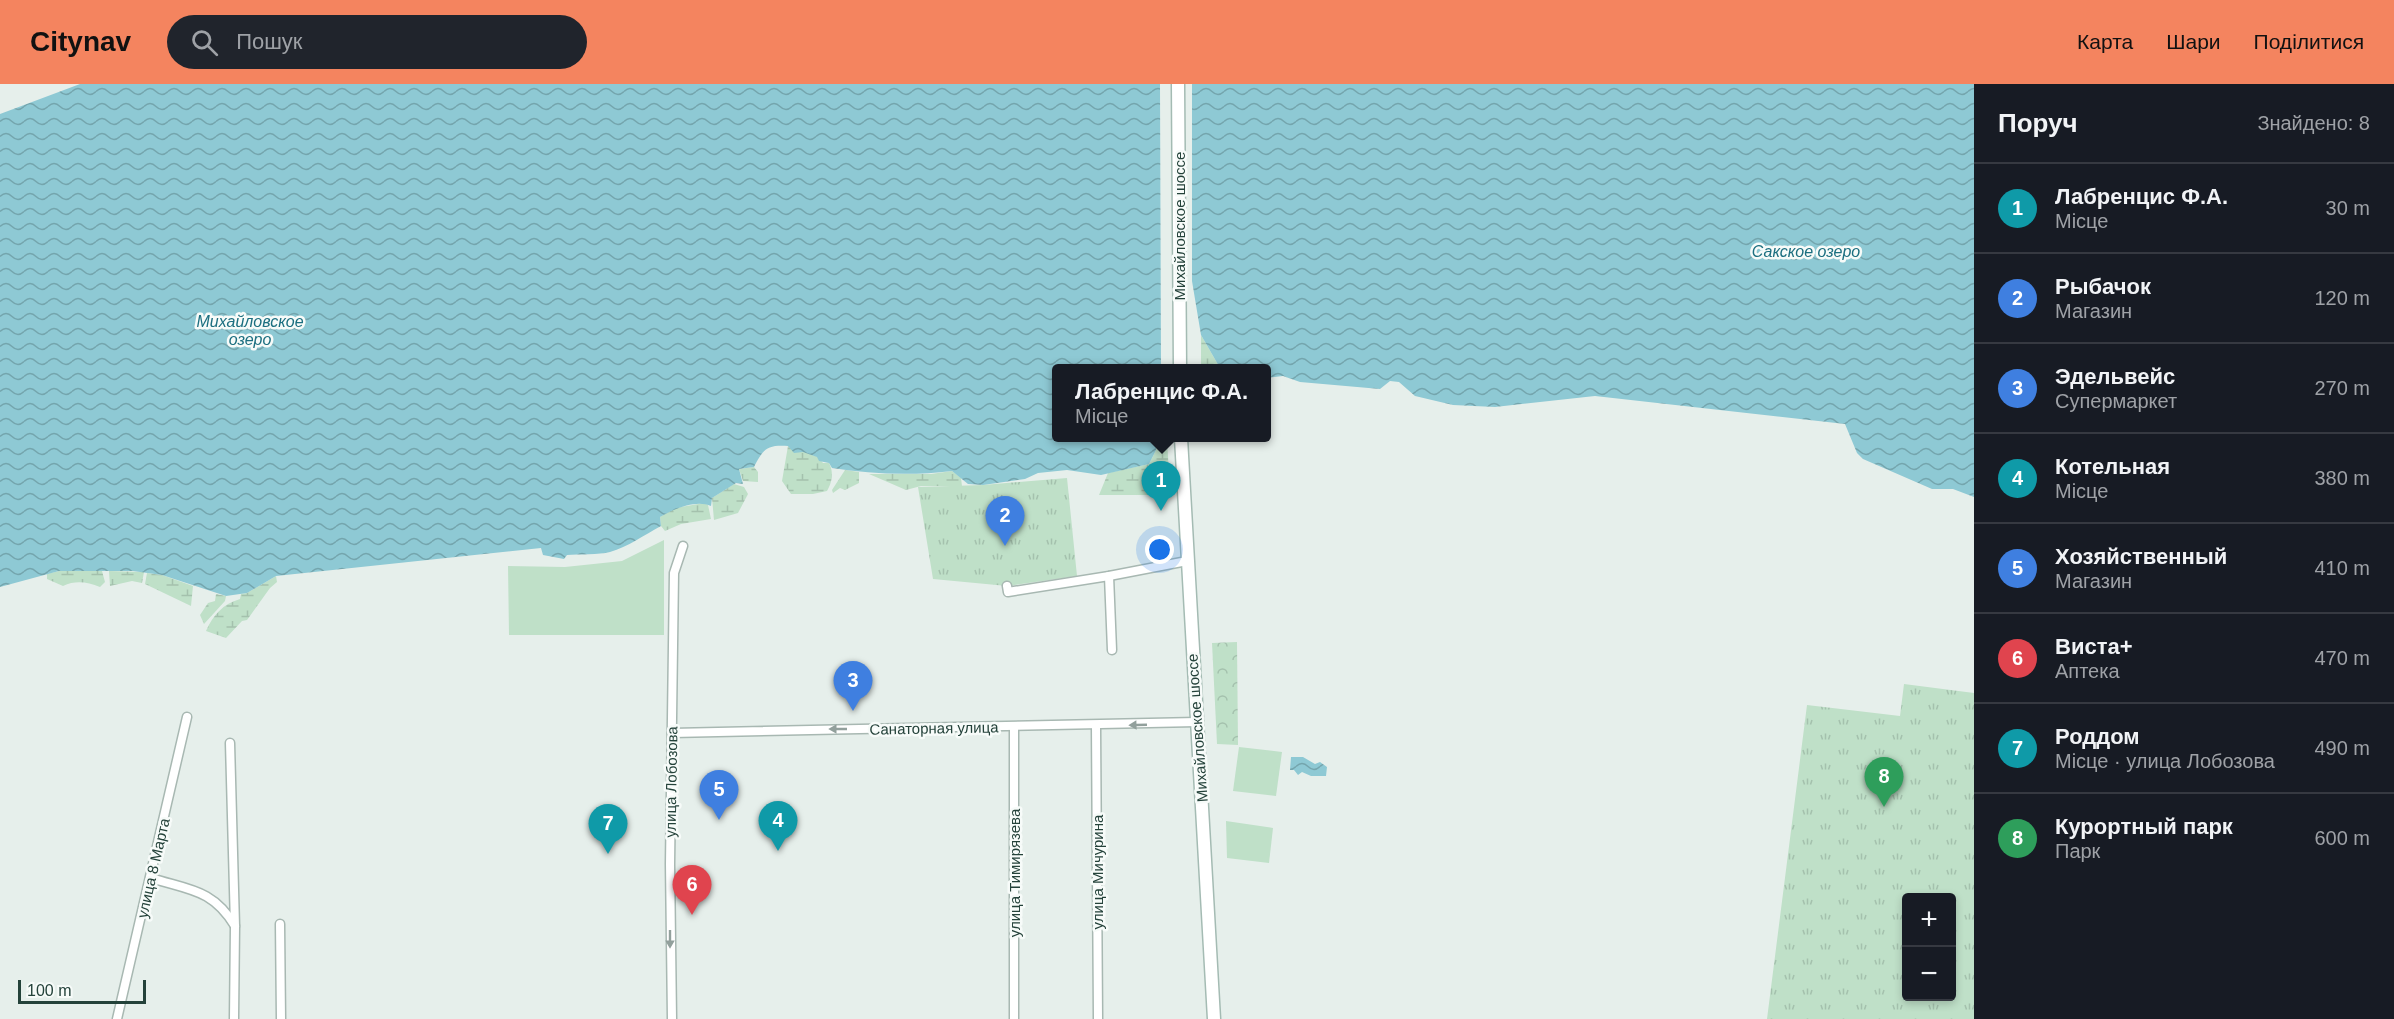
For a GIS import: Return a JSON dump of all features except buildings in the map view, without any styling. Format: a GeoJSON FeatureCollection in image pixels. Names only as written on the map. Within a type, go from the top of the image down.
{"type":"FeatureCollection","features":[{"type":"Feature","properties":{"kind":"main road","name":"Михайловское шоссе"},"geometry":{"type":"LineString","coordinates":[[1178,84],[1180,364]]}},
{"type":"Feature","properties":{"kind":"main road","name":"Михайловское шоссе"},"geometry":{"type":"LineString","coordinates":[[1181,442],[1186,561],[1214,1019]]}},
{"type":"Feature","properties":{"kind":"street","name":"улица Лобозова"},"geometry":{"type":"LineString","coordinates":[[672,1019],[670,858],[674,573],[683,546]]}},
{"type":"Feature","properties":{"kind":"street"},"geometry":{"type":"LineString","coordinates":[[1007,586],[1008,592],[1186,561]]}},
{"type":"Feature","properties":{"kind":"street"},"geometry":{"type":"LineString","coordinates":[[1108,576],[1112,650]]}},
{"type":"Feature","properties":{"kind":"street","name":"улица 8 Марта"},"geometry":{"type":"LineString","coordinates":[[117,1019],[187,717]]}},
{"type":"Feature","properties":{"kind":"street","name":"Санаторная улица"},"geometry":{"type":"LineString","coordinates":[[672,733],[1096,726],[1197,722]]}},
{"type":"Feature","properties":{"kind":"street","name":"улица Мичурина"},"geometry":{"type":"LineString","coordinates":[[1096,726],[1098,1019]]}},
{"type":"Feature","properties":{"kind":"street","name":"улица Тимирязева"},"geometry":{"type":"LineString","coordinates":[[1014,727],[1014,1019]]}},
{"type":"Feature","properties":{"kind":"street"},"geometry":{"type":"LineString","coordinates":[[230,743],[235,926],[234,1019]]}},
{"type":"Feature","properties":{"kind":"street"},"geometry":{"type":"LineString","coordinates":[[151,878],[206,895],[217,901],[226,910],[235,926]]}},
{"type":"Feature","properties":{"kind":"street"},"geometry":{"type":"LineString","coordinates":[[280,924],[281,1019]]}},
{"type":"Feature","properties":{"kind":"green space"},"geometry":{"type":"Polygon","coordinates":[[[1201,335],[1218,364],[1201,364],[1201,335]]]}},
{"type":"Feature","properties":{"kind":"green space"},"geometry":{"type":"Polygon","coordinates":[[[1157,442],[1167,442],[1169,475],[1166,489],[1152,495],[1099,495],[1108,473],[1149,464],[1157,442]]]}},
{"type":"Feature","properties":{"kind":"green space"},"geometry":{"type":"Polygon","coordinates":[[[788,446],[818,457],[823,463],[829,463],[832,477],[827,491],[813,494],[791,494],[782,481],[788,446]]]}},
{"type":"Feature","properties":{"kind":"green space"},"geometry":{"type":"Polygon","coordinates":[[[754,467],[758,472],[758,482],[743,481],[739,469],[754,467]]]}},
{"type":"Feature","properties":{"kind":"green space"},"geometry":{"type":"Polygon","coordinates":[[[845,470],[859,472],[859,483],[845,490],[840,488],[833,493],[832,490],[845,470]]]}},
{"type":"Feature","properties":{"kind":"green space"},"geometry":{"type":"Polygon","coordinates":[[[952,471],[961,478],[962,486],[921,486],[906,490],[869,474],[931,474],[952,471]]]}},
{"type":"Feature","properties":{"kind":"green space"},"geometry":{"type":"Polygon","coordinates":[[[1067,478],[1077,576],[1007,586],[933,579],[918,487],[983,485],[1067,478]]]}},
{"type":"Feature","properties":{"kind":"green space"},"geometry":{"type":"Polygon","coordinates":[[[734,484],[744,487],[748,494],[738,513],[714,520],[712,498],[734,484]]]}},
{"type":"Feature","properties":{"kind":"green space"},"geometry":{"type":"Polygon","coordinates":[[[704,503],[708,505],[711,519],[681,524],[665,531],[661,526],[660,517],[675,508],[704,503]]]}},
{"type":"Feature","properties":{"kind":"green space"},"geometry":{"type":"Polygon","coordinates":[[[664,540],[664,635],[509,635],[508,566],[565,567],[622,561],[664,540]]]}},
{"type":"Feature","properties":{"kind":"green space"},"geometry":{"type":"Polygon","coordinates":[[[59,571],[102,571],[105,582],[100,587],[82,582],[63,586],[47,579],[47,574],[59,571]]]}},
{"type":"Feature","properties":{"kind":"green space"},"geometry":{"type":"Polygon","coordinates":[[[109,571],[144,572],[142,583],[132,581],[110,586],[109,571]]]}},
{"type":"Feature","properties":{"kind":"green space"},"geometry":{"type":"Polygon","coordinates":[[[147,573],[162,575],[193,586],[191,606],[145,584],[147,573]]]}},
{"type":"Feature","properties":{"kind":"green space"},"geometry":{"type":"Polygon","coordinates":[[[276,576],[277,582],[247,620],[242,621],[226,638],[206,631],[215,615],[224,607],[240,599],[241,594],[247,593],[276,576]]]}},
{"type":"Feature","properties":{"kind":"green space"},"geometry":{"type":"Polygon","coordinates":[[[216,594],[226,596],[225,601],[204,624],[200,615],[208,603],[215,601],[216,594]]]}},
{"type":"Feature","properties":{"kind":"green space"},"geometry":{"type":"Polygon","coordinates":[[[1237,642],[1238,745],[1217,744],[1212,643],[1237,642]]]}},
{"type":"Feature","properties":{"kind":"green space"},"geometry":{"type":"Polygon","coordinates":[[[1904,684],[1974,693],[1974,1019],[1767,1019],[1807,705],[1900,716],[1904,684]]]}},
{"type":"Feature","properties":{"kind":"green space"},"geometry":{"type":"Polygon","coordinates":[[[1239,747],[1282,752],[1276,796],[1233,791],[1239,747]]]}},
{"type":"Feature","properties":{"kind":"green space"},"geometry":{"type":"Polygon","coordinates":[[[1226,821],[1273,828],[1269,863],[1227,858],[1226,821]]]}},
{"type":"Feature","properties":{"kind":"water","name":"Михайловское озеро"},"geometry":{"type":"Polygon","coordinates":[[[80,84],[1160,84],[1161,364],[1052,364],[1052,442],[1157,442],[1156,450],[1149,464],[1101,475],[1067,470],[1038,473],[1025,479],[983,485],[968,484],[952,471],[891,474],[832,468],[829,463],[819,461],[817,457],[803,452],[794,453],[788,446],[775,446],[764,452],[754,467],[739,469],[743,484],[736,483],[712,498],[711,506],[692,504],[672,511],[660,517],[661,526],[617,550],[605,553],[567,555],[564,559],[543,555],[541,548],[276,576],[247,593],[226,596],[162,575],[133,571],[59,571],[0,587],[0,114],[80,84]]]}},
{"type":"Feature","properties":{"kind":"water","name":"Сакское озеро"},"geometry":{"type":"Polygon","coordinates":[[[1192,84],[1974,84],[1974,497],[1953,489],[1932,489],[1863,459],[1857,453],[1845,424],[1595,396],[1495,407],[1453,405],[1415,396],[1399,382],[1390,381],[1380,389],[1300,382],[1283,376],[1271,377],[1271,364],[1218,364],[1201,335],[1192,281],[1192,84]]]}},
{"type":"Feature","properties":{"kind":"water"},"geometry":{"type":"Polygon","coordinates":[[[1291,757],[1303,757],[1315,764],[1320,762],[1327,767],[1326,776],[1311,776],[1302,772],[1298,775],[1294,770],[1290,770],[1291,757]]]}},
{"type":"Feature","properties":{"kind":"place","name":"Лабренцис Ф.А."},"geometry":{"type":"Point","coordinates":[1161,511]}},
{"type":"Feature","properties":{"kind":"place","name":"Рыбачок"},"geometry":{"type":"Point","coordinates":[1005,546]}},
{"type":"Feature","properties":{"kind":"place","name":"Эдельвейс"},"geometry":{"type":"Point","coordinates":[853,711]}},
{"type":"Feature","properties":{"kind":"place","name":"Курортный парк"},"geometry":{"type":"Point","coordinates":[1884,807]}},
{"type":"Feature","properties":{"kind":"place","name":"Хозяйственный"},"geometry":{"type":"Point","coordinates":[719,820]}},
{"type":"Feature","properties":{"kind":"place","name":"Котельная"},"geometry":{"type":"Point","coordinates":[778,851]}},
{"type":"Feature","properties":{"kind":"place","name":"Роддом"},"geometry":{"type":"Point","coordinates":[608,854]}},
{"type":"Feature","properties":{"kind":"place","name":"Виста+"},"geometry":{"type":"Point","coordinates":[692,915]}}]}
